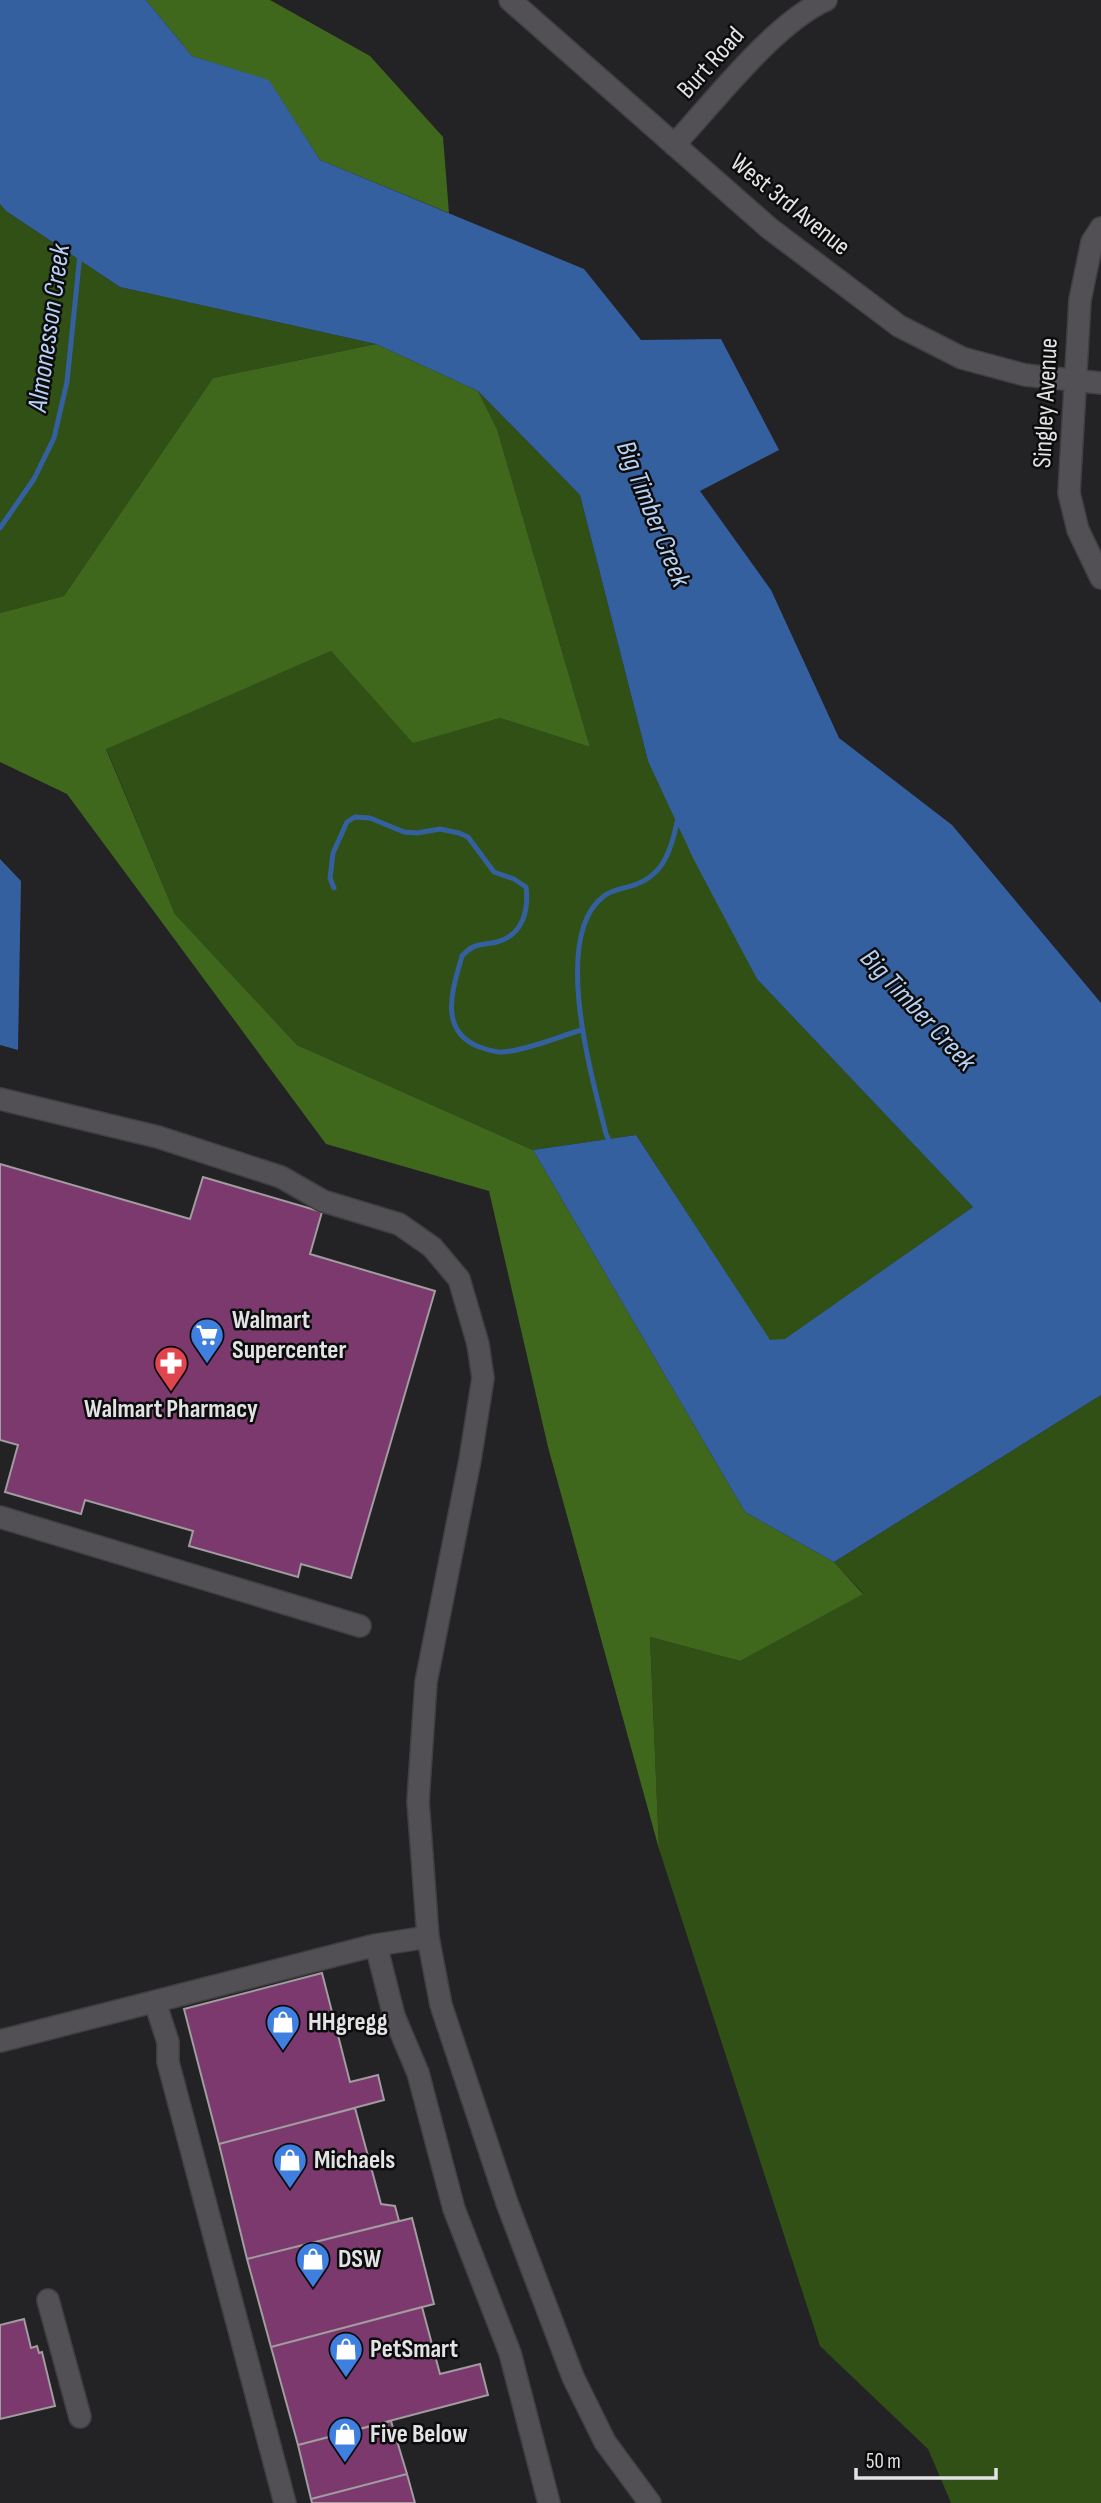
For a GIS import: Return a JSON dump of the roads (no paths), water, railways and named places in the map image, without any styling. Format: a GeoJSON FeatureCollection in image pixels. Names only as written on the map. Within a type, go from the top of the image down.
{"type":"FeatureCollection","features":[{"type":"Feature","properties":{"kind":"street","name":"West 3rd Avenue"},"geometry":{"type":"LineString","coordinates":[[509,0],[769,228],[899,326],[962,358],[1025,375],[1101,383]]}},
{"type":"Feature","properties":{"kind":"street","name":"Burt Road"},"geometry":{"type":"LineString","coordinates":[[674,145],[768,42],[816,5],[827,0]]}},
{"type":"Feature","properties":{"kind":"street","name":"Singley Avenue"},"geometry":{"type":"LineString","coordinates":[[1101,228],[1092,242],[1080,300],[1069,494],[1078,530],[1101,578]]}},
{"type":"Feature","properties":{"kind":"street"},"geometry":{"type":"LineString","coordinates":[[0,1099],[158,1137],[281,1177],[323,1201],[399,1224],[432,1247],[459,1279],[478,1344],[483,1378],[470,1460],[426,1682],[418,1801],[428,1937],[441,2005],[508,2203],[573,2377],[605,2442],[650,2503]]}},
{"type":"Feature","properties":{"kind":"street"},"geometry":{"type":"LineString","coordinates":[[0,1517],[360,1626]]}},
{"type":"Feature","properties":{"kind":"street"},"geometry":{"type":"LineString","coordinates":[[0,2041],[376,1945],[428,1937]]}},
{"type":"Feature","properties":{"kind":"street"},"geometry":{"type":"LineString","coordinates":[[376,1945],[394,2017],[418,2073],[454,2209],[510,2353],[549,2503]]}},
{"type":"Feature","properties":{"kind":"street"},"geometry":{"type":"LineString","coordinates":[[155,2002],[168,2042],[168,2062],[285,2503]]}},
{"type":"Feature","properties":{"kind":"street"},"geometry":{"type":"LineString","coordinates":[[48,2300],[79,2417]]}},
{"type":"Feature","properties":{"kind":"water","name":"Big Timber Creek"},"geometry":{"type":"Polygon","coordinates":[[[0,0],[146,0],[192,56],[269,80],[320,160],[584,269],[641,340],[721,339],[779,450],[700,491],[771,590],[839,738],[952,825],[1101,1003],[1101,1395],[834,1562],[745,1512],[533,1150],[636,1135],[770,1340],[785,1339],[973,1207],[757,979],[694,860],[648,761],[580,495],[478,391],[376,344],[120,287],[6,211],[0,204],[0,0]]]}},
{"type":"Feature","properties":{"kind":"water"},"geometry":{"type":"Polygon","coordinates":[[[0,859],[21,881],[18,1050],[0,1045],[0,859]]]}},
{"type":"Feature","properties":{"kind":"waterway","name":"Almonesson Creek"},"geometry":{"type":"LineString","coordinates":[[0,528],[34,479],[54,438],[67,382],[80,254]]}},
{"type":"Feature","properties":{"kind":"waterway"},"geometry":{"type":"LineString","coordinates":[[334,888],[330,878],[333,853],[347,822],[355,817],[370,818],[404,832],[440,829],[468,837],[494,872],[514,879],[526,887],[526,904],[522,920],[513,934],[497,942],[474,946],[462,956],[452,1007],[457,1029],[465,1039],[477,1046],[500,1052],[532,1046],[581,1030]]}},
{"type":"Feature","properties":{"kind":"waterway"},"geometry":{"type":"LineString","coordinates":[[611,1145],[585,1046],[577,975],[580,942],[588,915],[604,896],[645,880],[660,867],[670,849],[678,818]]}},
{"type":"Feature","properties":{"kind":"place","name":"Walmart Supercenter"},"geometry":{"type":"Point","coordinates":[207,1365]}},
{"type":"Feature","properties":{"kind":"place","name":"Walmart Pharmacy"},"geometry":{"type":"Point","coordinates":[171,1393]}},
{"type":"Feature","properties":{"kind":"place","name":"HHgregg"},"geometry":{"type":"Point","coordinates":[283,2052]}},
{"type":"Feature","properties":{"kind":"place","name":"Michaels"},"geometry":{"type":"Point","coordinates":[290,2190]}},
{"type":"Feature","properties":{"kind":"place","name":"DSW"},"geometry":{"type":"Point","coordinates":[313,2289]}},
{"type":"Feature","properties":{"kind":"place","name":"PetSmart"},"geometry":{"type":"Point","coordinates":[346,2379]}},
{"type":"Feature","properties":{"kind":"place","name":"Five Below"},"geometry":{"type":"Point","coordinates":[345,2464]}}]}
